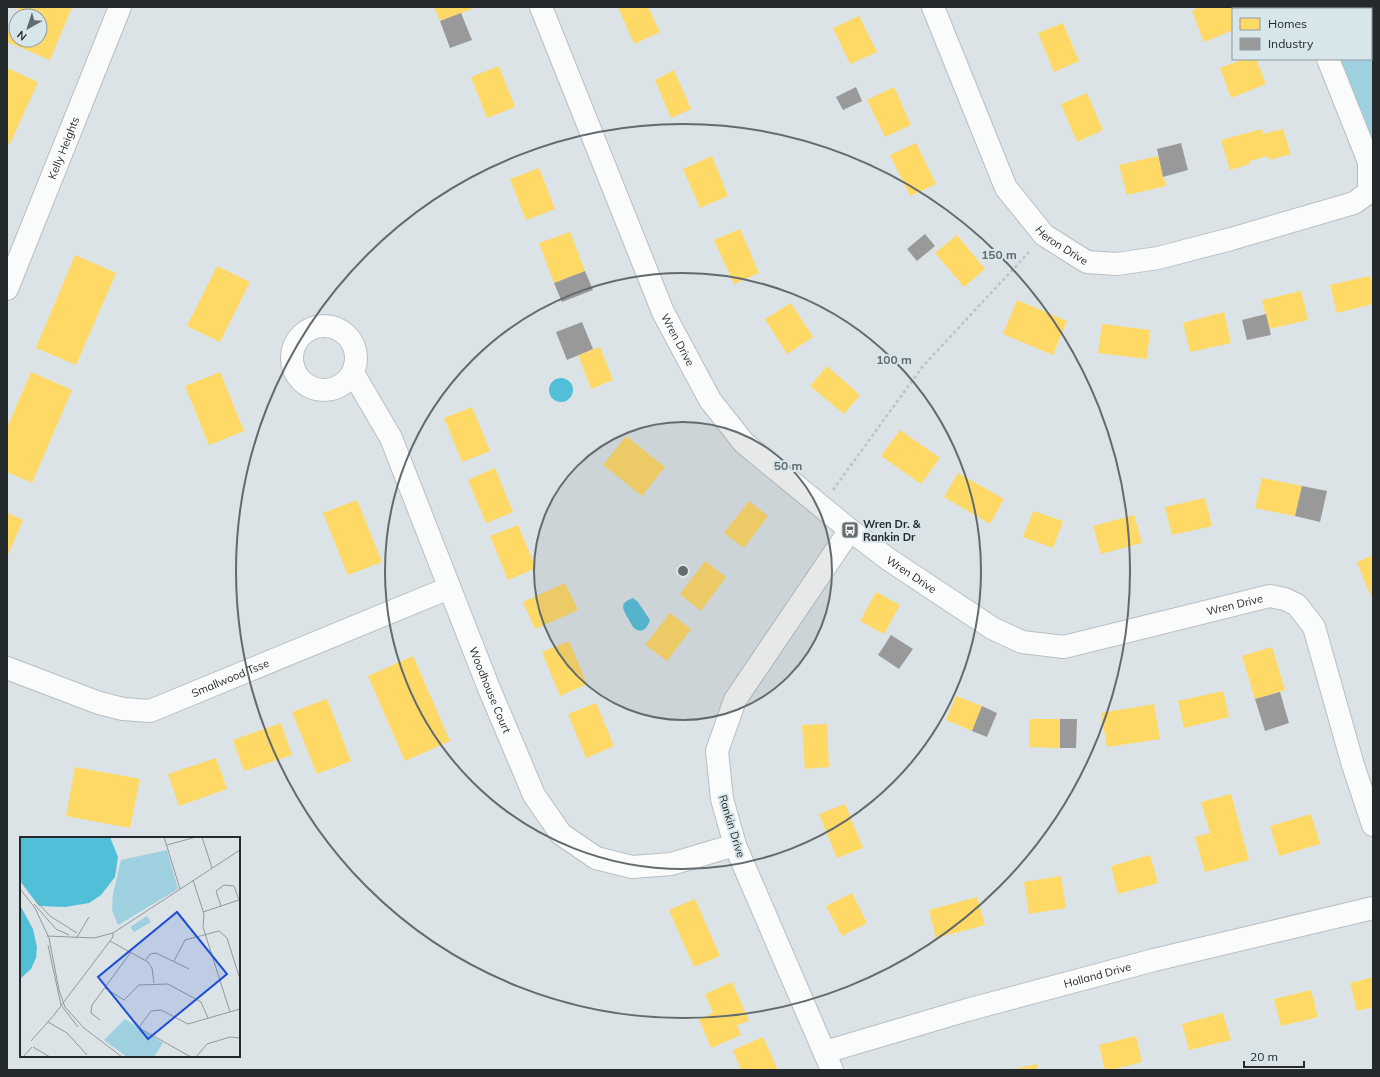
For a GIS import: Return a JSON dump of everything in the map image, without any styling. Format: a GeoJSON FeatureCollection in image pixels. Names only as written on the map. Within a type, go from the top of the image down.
{"type":"FeatureCollection","features":[{"type":"Feature","properties":{"kind":"street","name":"Kelly Heights"},"geometry":{"type":"LineString","coordinates":[[7,289],[120,7]]}},
{"type":"Feature","properties":{"kind":"street","name":"Wren Drive"},"geometry":{"type":"LineString","coordinates":[[540,7],[663,312],[706,394],[744,443],[850,530],[888,559],[992,628],[1022,642],[1064,647],[1270,596],[1285,599],[1297,605],[1314,627],[1353,765],[1373,825]]}},
{"type":"Feature","properties":{"kind":"street","name":"Heron Drive"},"geometry":{"type":"LineString","coordinates":[[933,7],[1006,188],[1044,235],[1087,262],[1117,264],[1158,258],[1231,239],[1354,203],[1369,192],[1369,162],[1328,60]]}},
{"type":"Feature","properties":{"kind":"street","name":"Woodhouse Court"},"geometry":{"type":"LineString","coordinates":[[353,373],[391,438],[488,686],[534,795],[561,834],[596,858],[632,867],[672,864],[735,845]]}},
{"type":"Feature","properties":{"kind":"street","name":"Rankin Drive"},"geometry":{"type":"LineString","coordinates":[[829,1061],[735,845],[722,798],[717,751],[735,700],[850,530]]}},
{"type":"Feature","properties":{"kind":"street","name":"Smallwood Tsse"},"geometry":{"type":"LineString","coordinates":[[7,668],[99,703],[123,708],[150,711],[449,588]]}},
{"type":"Feature","properties":{"kind":"street","name":"Holland Drive"},"geometry":{"type":"LineString","coordinates":[[829,1061],[967,1010],[1154,960],[1373,908]]}},
{"type":"Feature","properties":{"kind":"path"},"geometry":{"type":"LineString","coordinates":[[821,506],[923,366],[1044,235]]}},
{"type":"Feature","properties":{"kind":"shaded area"},"geometry":{"type":"Polygon","coordinates":[[[1373,7],[1373,164],[1338,60],[1372,60],[1372,8],[1322,8],[1373,7]]]}},
{"type":"Feature","properties":{"kind":"water"},"geometry":{"type":"Polygon","coordinates":[[[561,378],[566,379],[572,385],[572,395],[566,401],[561,402],[556,401],[550,395],[549,390],[550,385],[556,379],[561,378]]]}},
{"type":"Feature","properties":{"kind":"water"},"geometry":{"type":"Polygon","coordinates":[[[633,598],[638,602],[650,620],[648,625],[640,631],[634,628],[623,607],[625,602],[633,598]]]}},
{"type":"Feature","properties":{"kind":"building: Homes"},"geometry":{"type":"Polygon","coordinates":[[[19,7],[72,7],[50,60],[21,48],[48,48],[48,8],[19,7]]]}},
{"type":"Feature","properties":{"kind":"building: Homes"},"geometry":{"type":"Polygon","coordinates":[[[434,7],[471,7],[472,9],[440,21],[434,7]]]}},
{"type":"Feature","properties":{"kind":"building: Homes"},"geometry":{"type":"Polygon","coordinates":[[[618,7],[648,7],[660,32],[634,44],[618,7]]]}},
{"type":"Feature","properties":{"kind":"building: Homes"},"geometry":{"type":"Polygon","coordinates":[[[1196,7],[1238,8],[1232,8],[1232,30],[1204,42],[1192,11],[1196,9],[1196,7]]]}},
{"type":"Feature","properties":{"kind":"building: Homes"},"geometry":{"type":"Polygon","coordinates":[[[859,16],[877,52],[850,64],[833,28],[859,16]]]}},
{"type":"Feature","properties":{"kind":"building: Homes"},"geometry":{"type":"Polygon","coordinates":[[[1063,23],[1079,61],[1054,72],[1038,33],[1063,23]]]}},
{"type":"Feature","properties":{"kind":"building: Homes"},"geometry":{"type":"Polygon","coordinates":[[[1241,60],[1256,60],[1266,84],[1231,98],[1220,68],[1241,60]]]}},
{"type":"Feature","properties":{"kind":"building: Homes"},"geometry":{"type":"Polygon","coordinates":[[[499,66],[515,107],[487,118],[471,77],[499,66]]]}},
{"type":"Feature","properties":{"kind":"building: Homes"},"geometry":{"type":"Polygon","coordinates":[[[7,68],[38,82],[10,144],[7,142],[7,68]]]}},
{"type":"Feature","properties":{"kind":"building: Homes"},"geometry":{"type":"Polygon","coordinates":[[[674,70],[691,109],[671,118],[655,80],[674,70]]]}},
{"type":"Feature","properties":{"kind":"building: Homes"},"geometry":{"type":"Polygon","coordinates":[[[894,87],[911,125],[885,137],[867,100],[894,87]]]}},
{"type":"Feature","properties":{"kind":"building: Homes"},"geometry":{"type":"Polygon","coordinates":[[[1087,93],[1103,130],[1077,142],[1061,104],[1087,93]]]}},
{"type":"Feature","properties":{"kind":"building: Homes"},"geometry":{"type":"Polygon","coordinates":[[[1262,129],[1263,134],[1283,129],[1291,154],[1269,160],[1268,156],[1250,161],[1250,164],[1230,170],[1221,140],[1262,129]]]}},
{"type":"Feature","properties":{"kind":"building: Homes"},"geometry":{"type":"Polygon","coordinates":[[[916,143],[936,184],[910,196],[890,155],[916,143]]]}},
{"type":"Feature","properties":{"kind":"building: Homes"},"geometry":{"type":"Polygon","coordinates":[[[712,156],[728,196],[700,208],[683,169],[712,156]]]}},
{"type":"Feature","properties":{"kind":"building: Homes"},"geometry":{"type":"Polygon","coordinates":[[[1158,156],[1166,186],[1127,195],[1119,165],[1158,156]]]}},
{"type":"Feature","properties":{"kind":"building: Homes"},"geometry":{"type":"Polygon","coordinates":[[[539,168],[555,209],[526,220],[510,179],[539,168]]]}},
{"type":"Feature","properties":{"kind":"building: Homes"},"geometry":{"type":"Polygon","coordinates":[[[740,229],[759,273],[734,284],[714,240],[740,229]]]}},
{"type":"Feature","properties":{"kind":"building: Homes"},"geometry":{"type":"Polygon","coordinates":[[[570,232],[585,271],[554,283],[539,243],[570,232]]]}},
{"type":"Feature","properties":{"kind":"building: Homes"},"geometry":{"type":"Polygon","coordinates":[[[957,235],[985,269],[964,287],[935,253],[957,235]]]}},
{"type":"Feature","properties":{"kind":"building: Homes"},"geometry":{"type":"Polygon","coordinates":[[[75,255],[116,273],[76,365],[36,348],[75,255]]]}},
{"type":"Feature","properties":{"kind":"building: Homes"},"geometry":{"type":"Polygon","coordinates":[[[217,266],[250,282],[220,342],[187,326],[217,266]]]}},
{"type":"Feature","properties":{"kind":"building: Homes"},"geometry":{"type":"Polygon","coordinates":[[[1370,276],[1373,286],[1373,304],[1337,313],[1330,285],[1370,276]]]}},
{"type":"Feature","properties":{"kind":"building: Homes"},"geometry":{"type":"Polygon","coordinates":[[[1301,291],[1308,320],[1269,329],[1262,300],[1301,291]]]}},
{"type":"Feature","properties":{"kind":"building: Homes"},"geometry":{"type":"Polygon","coordinates":[[[1017,300],[1067,321],[1053,355],[1003,334],[1017,300]]]}},
{"type":"Feature","properties":{"kind":"building: Homes"},"geometry":{"type":"Polygon","coordinates":[[[791,303],[813,337],[787,354],[765,319],[791,303]]]}},
{"type":"Feature","properties":{"kind":"building: Homes"},"geometry":{"type":"Polygon","coordinates":[[[1224,312],[1231,343],[1190,352],[1183,323],[1224,312]]]}},
{"type":"Feature","properties":{"kind":"building: Homes"},"geometry":{"type":"Polygon","coordinates":[[[1102,324],[1150,330],[1147,359],[1098,353],[1102,324]]]}},
{"type":"Feature","properties":{"kind":"building: Homes"},"geometry":{"type":"Polygon","coordinates":[[[600,347],[613,380],[591,389],[578,355],[600,347]]]}},
{"type":"Feature","properties":{"kind":"building: Homes"},"geometry":{"type":"Polygon","coordinates":[[[827,366],[860,395],[844,414],[810,386],[827,366]]]}},
{"type":"Feature","properties":{"kind":"building: Homes"},"geometry":{"type":"Polygon","coordinates":[[[31,372],[72,390],[32,483],[7,472],[7,428],[31,372]]]}},
{"type":"Feature","properties":{"kind":"building: Homes"},"geometry":{"type":"Polygon","coordinates":[[[220,372],[244,431],[209,445],[185,386],[220,372]]]}},
{"type":"Feature","properties":{"kind":"building: Homes"},"geometry":{"type":"Polygon","coordinates":[[[472,407],[490,451],[462,462],[444,418],[472,407]]]}},
{"type":"Feature","properties":{"kind":"building: Homes"},"geometry":{"type":"Polygon","coordinates":[[[900,430],[940,458],[921,484],[881,456],[900,430]]]}},
{"type":"Feature","properties":{"kind":"building: Homes"},"geometry":{"type":"Polygon","coordinates":[[[626,436],[665,467],[642,496],[603,465],[626,436]]]}},
{"type":"Feature","properties":{"kind":"building: Homes"},"geometry":{"type":"Polygon","coordinates":[[[495,468],[513,512],[486,523],[468,480],[495,468]]]}},
{"type":"Feature","properties":{"kind":"building: Homes"},"geometry":{"type":"Polygon","coordinates":[[[958,473],[1004,499],[990,524],[944,497],[958,473]]]}},
{"type":"Feature","properties":{"kind":"building: Homes"},"geometry":{"type":"Polygon","coordinates":[[[1262,478],[1302,486],[1295,516],[1255,508],[1262,478]]]}},
{"type":"Feature","properties":{"kind":"building: Homes"},"geometry":{"type":"Polygon","coordinates":[[[1205,498],[1212,526],[1172,535],[1165,507],[1205,498]]]}},
{"type":"Feature","properties":{"kind":"building: Homes"},"geometry":{"type":"Polygon","coordinates":[[[357,500],[382,562],[348,575],[323,513],[357,500]]]}},
{"type":"Feature","properties":{"kind":"building: Homes"},"geometry":{"type":"Polygon","coordinates":[[[749,501],[768,516],[744,548],[724,533],[749,501]]]}},
{"type":"Feature","properties":{"kind":"building: Homes"},"geometry":{"type":"Polygon","coordinates":[[[1033,511],[1063,521],[1053,548],[1023,537],[1033,511]]]}},
{"type":"Feature","properties":{"kind":"building: Homes"},"geometry":{"type":"Polygon","coordinates":[[[7,513],[23,520],[7,557],[7,513]]]}},
{"type":"Feature","properties":{"kind":"building: Homes"},"geometry":{"type":"Polygon","coordinates":[[[1134,515],[1142,543],[1101,554],[1093,526],[1134,515]]]}},
{"type":"Feature","properties":{"kind":"building: Homes"},"geometry":{"type":"Polygon","coordinates":[[[518,525],[536,568],[508,580],[490,536],[518,525]]]}},
{"type":"Feature","properties":{"kind":"building: Homes"},"geometry":{"type":"Polygon","coordinates":[[[1373,555],[1373,601],[1357,562],[1373,555]]]}},
{"type":"Feature","properties":{"kind":"building: Homes"},"geometry":{"type":"Polygon","coordinates":[[[705,561],[726,577],[701,611],[680,594],[705,561]]]}},
{"type":"Feature","properties":{"kind":"building: Homes"},"geometry":{"type":"Polygon","coordinates":[[[565,583],[578,610],[535,629],[523,602],[565,583]]]}},
{"type":"Feature","properties":{"kind":"building: Homes"},"geometry":{"type":"Polygon","coordinates":[[[876,592],[900,605],[884,634],[860,621],[876,592]]]}},
{"type":"Feature","properties":{"kind":"building: Homes"},"geometry":{"type":"Polygon","coordinates":[[[670,613],[691,629],[667,661],[645,645],[670,613]]]}},
{"type":"Feature","properties":{"kind":"building: Homes"},"geometry":{"type":"Polygon","coordinates":[[[569,641],[587,684],[560,696],[542,652],[569,641]]]}},
{"type":"Feature","properties":{"kind":"building: Homes"},"geometry":{"type":"Polygon","coordinates":[[[1272,647],[1285,690],[1255,699],[1242,656],[1272,647]]]}},
{"type":"Feature","properties":{"kind":"building: Homes"},"geometry":{"type":"Polygon","coordinates":[[[413,656],[450,741],[405,761],[368,676],[413,656]]]}},
{"type":"Feature","properties":{"kind":"building: Homes"},"geometry":{"type":"Polygon","coordinates":[[[1223,691],[1229,717],[1184,728],[1178,701],[1223,691]]]}},
{"type":"Feature","properties":{"kind":"building: Homes"},"geometry":{"type":"Polygon","coordinates":[[[956,696],[982,706],[972,731],[946,720],[956,696]]]}},
{"type":"Feature","properties":{"kind":"building: Homes"},"geometry":{"type":"Polygon","coordinates":[[[327,699],[351,761],[317,774],[292,712],[327,699]]]}},
{"type":"Feature","properties":{"kind":"building: Homes"},"geometry":{"type":"Polygon","coordinates":[[[596,703],[614,746],[586,758],[568,714],[596,703]]]}},
{"type":"Feature","properties":{"kind":"building: Homes"},"geometry":{"type":"Polygon","coordinates":[[[1154,704],[1160,739],[1107,747],[1101,713],[1154,704]]]}},
{"type":"Feature","properties":{"kind":"building: Homes"},"geometry":{"type":"Polygon","coordinates":[[[1029,719],[1060,719],[1060,748],[1029,747],[1029,719]]]}},
{"type":"Feature","properties":{"kind":"building: Homes"},"geometry":{"type":"Polygon","coordinates":[[[281,723],[292,755],[244,771],[233,740],[281,723]]]}},
{"type":"Feature","properties":{"kind":"building: Homes"},"geometry":{"type":"Polygon","coordinates":[[[827,724],[829,767],[805,769],[802,725],[827,724]]]}},
{"type":"Feature","properties":{"kind":"building: Homes"},"geometry":{"type":"Polygon","coordinates":[[[216,758],[227,789],[179,806],[168,774],[216,758]]]}},
{"type":"Feature","properties":{"kind":"building: Homes"},"geometry":{"type":"Polygon","coordinates":[[[75,767],[140,779],[130,828],[66,816],[75,767]]]}},
{"type":"Feature","properties":{"kind":"building: Homes"},"geometry":{"type":"Polygon","coordinates":[[[1231,794],[1249,860],[1205,872],[1195,837],[1210,833],[1201,802],[1231,794]]]}},
{"type":"Feature","properties":{"kind":"building: Homes"},"geometry":{"type":"Polygon","coordinates":[[[845,804],[863,848],[837,858],[819,814],[845,804]]]}},
{"type":"Feature","properties":{"kind":"building: Homes"},"geometry":{"type":"Polygon","coordinates":[[[1311,814],[1320,844],[1279,856],[1270,826],[1311,814]]]}},
{"type":"Feature","properties":{"kind":"building: Homes"},"geometry":{"type":"Polygon","coordinates":[[[1150,855],[1158,883],[1118,894],[1111,866],[1150,855]]]}},
{"type":"Feature","properties":{"kind":"building: Homes"},"geometry":{"type":"Polygon","coordinates":[[[1061,876],[1066,908],[1029,914],[1024,882],[1061,876]]]}},
{"type":"Feature","properties":{"kind":"building: Homes"},"geometry":{"type":"Polygon","coordinates":[[[852,893],[867,923],[842,936],[826,906],[852,893]]]}},
{"type":"Feature","properties":{"kind":"building: Homes"},"geometry":{"type":"Polygon","coordinates":[[[977,897],[985,925],[936,938],[929,910],[977,897]]]}},
{"type":"Feature","properties":{"kind":"building: Homes"},"geometry":{"type":"Polygon","coordinates":[[[695,899],[720,956],[694,967],[669,910],[695,899]]]}},
{"type":"Feature","properties":{"kind":"building: Homes"},"geometry":{"type":"Polygon","coordinates":[[[1373,977],[1373,1007],[1357,1011],[1350,983],[1373,977]]]}},
{"type":"Feature","properties":{"kind":"building: Homes"},"geometry":{"type":"Polygon","coordinates":[[[732,982],[749,1021],[737,1025],[741,1035],[711,1048],[699,1019],[713,1013],[705,994],[732,982]]]}},
{"type":"Feature","properties":{"kind":"building: Homes"},"geometry":{"type":"Polygon","coordinates":[[[1311,990],[1318,1017],[1281,1026],[1274,999],[1311,990]]]}},
{"type":"Feature","properties":{"kind":"building: Homes"},"geometry":{"type":"Polygon","coordinates":[[[1223,1013],[1231,1040],[1189,1050],[1182,1024],[1223,1013]]]}},
{"type":"Feature","properties":{"kind":"building: Homes"},"geometry":{"type":"Polygon","coordinates":[[[1136,1036],[1142,1062],[1111,1070],[1105,1070],[1099,1045],[1136,1036]]]}},
{"type":"Feature","properties":{"kind":"building: Homes"},"geometry":{"type":"Polygon","coordinates":[[[763,1037],[778,1070],[741,1070],[733,1050],[763,1037]]]}},
{"type":"Feature","properties":{"kind":"building: Homes"},"geometry":{"type":"Polygon","coordinates":[[[1037,1064],[1038,1070],[1014,1070],[1014,1069],[1037,1064]]]}},
{"type":"Feature","properties":{"kind":"building: Industry"},"geometry":{"type":"Polygon","coordinates":[[[461,13],[472,40],[450,48],[440,21],[461,13]]]}},
{"type":"Feature","properties":{"kind":"building: Industry"},"geometry":{"type":"Polygon","coordinates":[[[856,87],[862,101],[843,110],[836,97],[856,87]]]}},
{"type":"Feature","properties":{"kind":"building: Industry"},"geometry":{"type":"Polygon","coordinates":[[[1181,143],[1188,170],[1163,177],[1157,149],[1181,143]]]}},
{"type":"Feature","properties":{"kind":"building: Industry"},"geometry":{"type":"Polygon","coordinates":[[[925,234],[935,246],[917,261],[907,249],[925,234]]]}},
{"type":"Feature","properties":{"kind":"building: Industry"},"geometry":{"type":"Polygon","coordinates":[[[585,271],[593,290],[562,302],[554,283],[585,271]]]}},
{"type":"Feature","properties":{"kind":"building: Industry"},"geometry":{"type":"Polygon","coordinates":[[[1266,314],[1271,335],[1247,340],[1242,320],[1266,314]]]}},
{"type":"Feature","properties":{"kind":"building: Industry"},"geometry":{"type":"Polygon","coordinates":[[[582,322],[593,349],[567,360],[556,332],[582,322]]]}},
{"type":"Feature","properties":{"kind":"building: Industry"},"geometry":{"type":"Polygon","coordinates":[[[1302,486],[1327,491],[1320,522],[1295,516],[1302,486]]]}},
{"type":"Feature","properties":{"kind":"building: Industry"},"geometry":{"type":"Polygon","coordinates":[[[891,635],[913,649],[899,669],[878,655],[891,635]]]}},
{"type":"Feature","properties":{"kind":"building: Industry"},"geometry":{"type":"Polygon","coordinates":[[[1280,692],[1289,723],[1265,731],[1255,699],[1280,692]]]}},
{"type":"Feature","properties":{"kind":"building: Industry"},"geometry":{"type":"Polygon","coordinates":[[[982,706],[997,713],[987,737],[972,731],[982,706]]]}},
{"type":"Feature","properties":{"kind":"building: Industry"},"geometry":{"type":"Polygon","coordinates":[[[1060,719],[1077,719],[1076,748],[1060,748],[1060,719]]]}},
{"type":"Feature","properties":{"kind":"place","name":"Wren Dr. & Rankin Dr"},"geometry":{"type":"Point","coordinates":[850,530]}}]}
